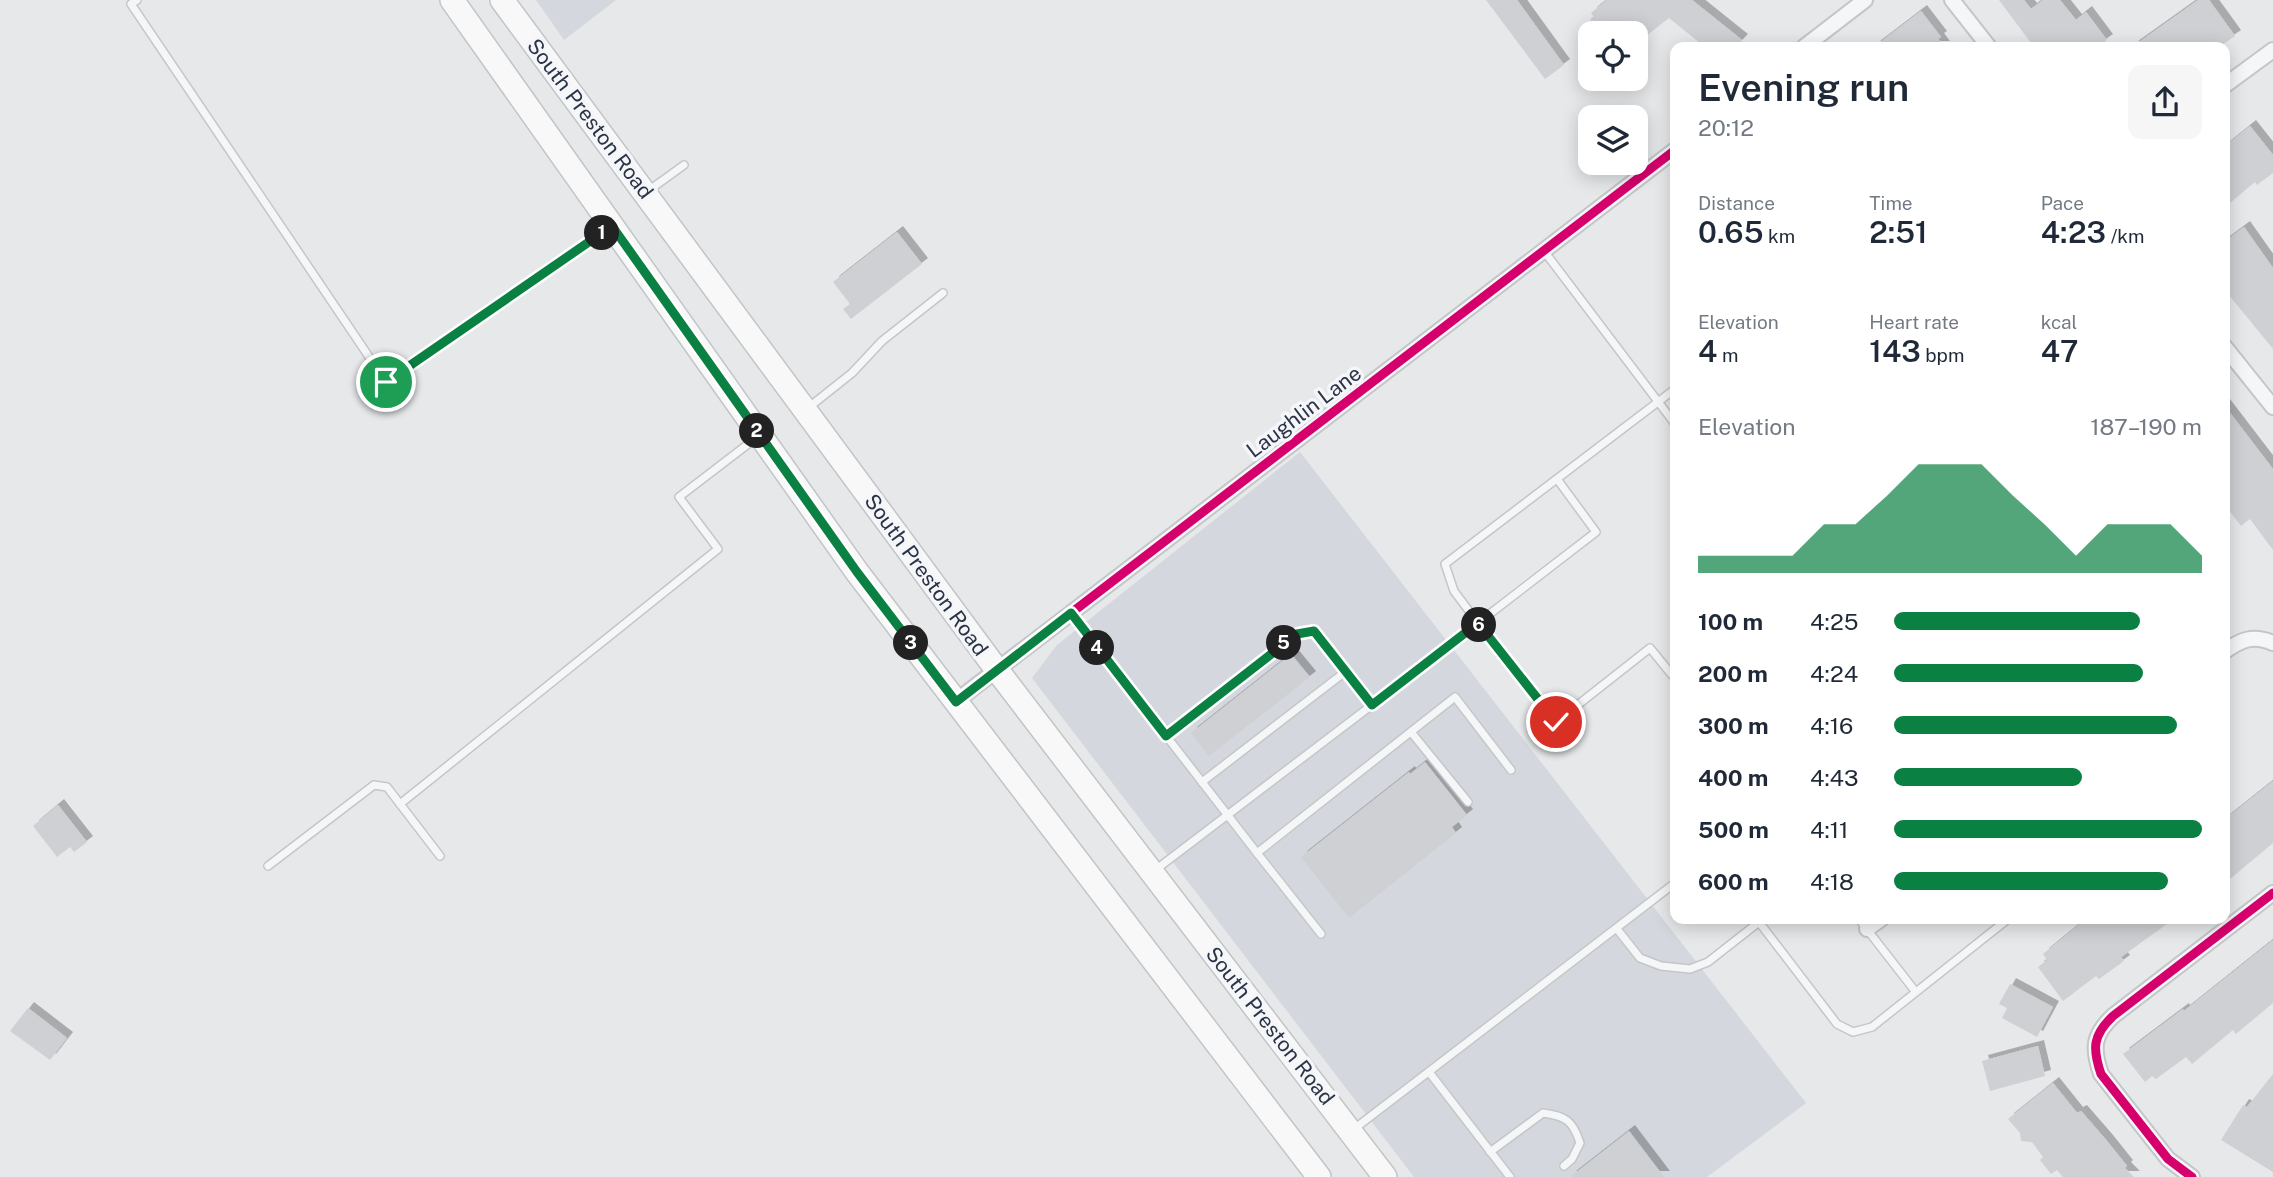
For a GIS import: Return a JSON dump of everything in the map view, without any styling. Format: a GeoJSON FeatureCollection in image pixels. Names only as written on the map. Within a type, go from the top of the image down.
{"type":"FeatureCollection","features":[{"type":"Feature","properties":{"kind":"main road","name":"South Preston Road"},"geometry":{"type":"LineString","coordinates":[[452,0],[865,582],[1319,1177]]}},
{"type":"Feature","properties":{"kind":"main road","name":"South Preston Road"},"geometry":{"type":"LineString","coordinates":[[502,0],[996,670],[1385,1177]]}},
{"type":"Feature","properties":{"kind":"street"},"geometry":{"type":"LineString","coordinates":[[1811,42],[1866,0]]}},
{"type":"Feature","properties":{"kind":"street"},"geometry":{"type":"LineString","coordinates":[[1952,0],[1985,42]]}},
{"type":"Feature","properties":{"kind":"street"},"geometry":{"type":"LineString","coordinates":[[2230,82],[2273,50]]}},
{"type":"Feature","properties":{"kind":"street","name":"Laughlin Lane"},"geometry":{"type":"LineString","coordinates":[[956,702],[1670,154]]}},
{"type":"Feature","properties":{"kind":"street"},"geometry":{"type":"LineString","coordinates":[[2230,353],[2273,407]]}},
{"type":"Feature","properties":{"kind":"street"},"geometry":{"type":"LineString","coordinates":[[2230,648],[2242,639],[2265,639],[2273,643]]}},
{"type":"Feature","properties":{"kind":"street"},"geometry":{"type":"LineString","coordinates":[[2192,1177],[2168,1159],[2101,1074],[2095,1057],[2095,1044],[2101,1027],[2113,1016],[2273,893]]}},
{"type":"Feature","properties":{"kind":"lane"},"geometry":{"type":"LineString","coordinates":[[137,0],[131,4],[386,382],[612,226]]}},
{"type":"Feature","properties":{"kind":"lane"},"geometry":{"type":"LineString","coordinates":[[646,193],[684,165]]}},
{"type":"Feature","properties":{"kind":"lane"},"geometry":{"type":"LineString","coordinates":[[1543,251],[1670,418]]}},
{"type":"Feature","properties":{"kind":"lane"},"geometry":{"type":"LineString","coordinates":[[805,410],[852,373],[882,341],[943,293]]}},
{"type":"Feature","properties":{"kind":"lane"},"geometry":{"type":"LineString","coordinates":[[1670,393],[1445,564],[1454,591],[1556,722],[1650,648],[1670,670]]}},
{"type":"Feature","properties":{"kind":"lane"},"geometry":{"type":"LineString","coordinates":[[400,804],[719,549],[679,496],[760,436]]}},
{"type":"Feature","properties":{"kind":"lane"},"geometry":{"type":"LineString","coordinates":[[1151,873],[1596,532],[1557,479]]}},
{"type":"Feature","properties":{"kind":"lane"},"geometry":{"type":"LineString","coordinates":[[1071,613],[1321,934]]}},
{"type":"Feature","properties":{"kind":"lane"},"geometry":{"type":"LineString","coordinates":[[1166,736],[1297,634],[1314,631],[1372,705]]}},
{"type":"Feature","properties":{"kind":"lane"},"geometry":{"type":"LineString","coordinates":[[1202,782],[1345,672]]}},
{"type":"Feature","properties":{"kind":"lane"},"geometry":{"type":"LineString","coordinates":[[1257,853],[1455,697],[1511,770]]}},
{"type":"Feature","properties":{"kind":"lane"},"geometry":{"type":"LineString","coordinates":[[1411,732],[1468,802]]}},
{"type":"Feature","properties":{"kind":"lane"},"geometry":{"type":"LineString","coordinates":[[268,866],[374,785],[387,787],[440,856]]}},
{"type":"Feature","properties":{"kind":"lane"},"geometry":{"type":"LineString","coordinates":[[1350,1131],[1670,887]]}},
{"type":"Feature","properties":{"kind":"lane"},"geometry":{"type":"LineString","coordinates":[[1617,929],[1640,958],[1661,966],[1690,969],[1707,962],[1756,924]]}},
{"type":"Feature","properties":{"kind":"lane"},"geometry":{"type":"LineString","coordinates":[[1761,924],[1838,1024],[1853,1032],[1872,1027],[2002,924]]}},
{"type":"Feature","properties":{"kind":"lane"},"geometry":{"type":"LineString","coordinates":[[1863,924],[1915,991]]}},
{"type":"Feature","properties":{"kind":"lane"},"geometry":{"type":"LineString","coordinates":[[1429,1072],[1510,1177]]}},
{"type":"Feature","properties":{"kind":"lane"},"geometry":{"type":"LineString","coordinates":[[1490,1152],[1543,1113],[1559,1115],[1575,1127],[1580,1143],[1573,1159],[1564,1166]]}},
{"type":"Feature","properties":{"kind":"shaded area"},"geometry":{"type":"Polygon","coordinates":[[[536,0],[616,0],[564,40],[536,0]]]}},
{"type":"Feature","properties":{"kind":"shaded area"},"geometry":{"type":"Polygon","coordinates":[[[1300,452],[1806,1103],[1707,1177],[1414,1177],[1032,678],[1057,645],[1300,452]]]}},
{"type":"Feature","properties":{"kind":"building"},"geometry":{"type":"Polygon","coordinates":[[[1486,0],[1517,0],[1564,65],[1545,79],[1486,0]]]}},
{"type":"Feature","properties":{"kind":"building"},"geometry":{"type":"Polygon","coordinates":[[[1607,0],[1692,0],[1742,40],[1699,42],[1669,18],[1648,35],[1648,21],[1590,21],[1594,17],[1591,13],[1607,0]]]}},
{"type":"Feature","properties":{"kind":"building"},"geometry":{"type":"Polygon","coordinates":[[[1999,0],[2024,0],[2031,9],[2043,0],[2060,0],[2076,20],[2086,12],[2107,40],[2104,42],[2030,42],[1999,0]]]}},
{"type":"Feature","properties":{"kind":"building"},"geometry":{"type":"Polygon","coordinates":[[[2198,0],[2209,0],[2235,36],[2226,42],[2139,42],[2198,0]]]}},
{"type":"Feature","properties":{"kind":"building"},"geometry":{"type":"Polygon","coordinates":[[[1921,11],[1941,37],[1938,39],[1940,42],[1881,42],[1921,11]]]}},
{"type":"Feature","properties":{"kind":"building"},"geometry":{"type":"Polygon","coordinates":[[[2250,126],[2273,155],[2273,173],[2257,185],[2255,182],[2230,203],[2230,142],[2250,126]]]}},
{"type":"Feature","properties":{"kind":"building"},"geometry":{"type":"Polygon","coordinates":[[[2244,227],[2273,268],[2273,349],[2230,296],[2230,238],[2244,227]]]}},
{"type":"Feature","properties":{"kind":"building"},"geometry":{"type":"Polygon","coordinates":[[[897,232],[922,264],[851,319],[843,309],[850,304],[833,282],[897,232]]]}},
{"type":"Feature","properties":{"kind":"building"},"geometry":{"type":"Polygon","coordinates":[[[2230,413],[2273,469],[2273,550],[2250,519],[2241,526],[2230,512],[2230,413]]]}},
{"type":"Feature","properties":{"kind":"building"},"geometry":{"type":"Polygon","coordinates":[[[1291,654],[1310,677],[1209,756],[1191,733],[1291,654]]]}},
{"type":"Feature","properties":{"kind":"building"},"geometry":{"type":"Polygon","coordinates":[[[1425,762],[1467,815],[1452,827],[1456,833],[1349,918],[1301,857],[1425,762]]]}},
{"type":"Feature","properties":{"kind":"building"},"geometry":{"type":"Polygon","coordinates":[[[2273,781],[2273,843],[2230,879],[2231,828],[2230,815],[2273,781]]]}},
{"type":"Feature","properties":{"kind":"building"},"geometry":{"type":"Polygon","coordinates":[[[58,805],[87,842],[74,852],[70,847],[57,857],[33,826],[58,805]]]}},
{"type":"Feature","properties":{"kind":"building"},"geometry":{"type":"Polygon","coordinates":[[[2080,924],[2167,924],[2121,957],[2124,961],[2099,979],[2096,976],[2063,1001],[2038,967],[2047,960],[2043,954],[2080,924]]]}},
{"type":"Feature","properties":{"kind":"building"},"geometry":{"type":"Polygon","coordinates":[[[2273,940],[2273,1003],[2236,1034],[2233,1030],[2192,1064],[2186,1057],[2156,1079],[2152,1076],[2145,1082],[2123,1054],[2183,1009],[2184,1011],[2273,940]]]}},
{"type":"Feature","properties":{"kind":"building"},"geometry":{"type":"Polygon","coordinates":[[[2010,984],[2053,1007],[2037,1037],[2002,1018],[2007,1008],[1999,1004],[2010,984]]]}},
{"type":"Feature","properties":{"kind":"building"},"geometry":{"type":"Polygon","coordinates":[[[28,1008],[67,1038],[50,1060],[10,1031],[28,1008]]]}},
{"type":"Feature","properties":{"kind":"building"},"geometry":{"type":"Polygon","coordinates":[[[2038,1046],[2045,1076],[1990,1091],[1982,1061],[2038,1046]]]}},
{"type":"Feature","properties":{"kind":"building"},"geometry":{"type":"Polygon","coordinates":[[[2273,1074],[2273,1172],[2221,1140],[2243,1105],[2247,1107],[2273,1074]]]}},
{"type":"Feature","properties":{"kind":"building"},"geometry":{"type":"Polygon","coordinates":[[[2053,1083],[2077,1113],[2081,1111],[2107,1141],[2134,1177],[2063,1177],[2057,1170],[2051,1174],[2040,1160],[2043,1157],[2032,1142],[2021,1141],[2020,1133],[2008,1119],[2053,1083]]]}},
{"type":"Feature","properties":{"kind":"building"},"geometry":{"type":"Polygon","coordinates":[[[1629,1131],[1664,1177],[1570,1177],[1629,1131]]]}},
{"type":"Feature","properties":{"kind":"cycle path"},"geometry":{"type":"LineString","coordinates":[[955,702],[1670,154]]}},
{"type":"Feature","properties":{"kind":"cycle path"},"geometry":{"type":"LineString","coordinates":[[2192,1177],[2168,1159],[2101,1074],[2096,1057],[2096,1042],[2101,1029],[2113,1016],[2273,893]]}},
{"type":"Feature","properties":{"kind":"route"},"geometry":{"type":"LineString","coordinates":[[386,382],[612,226],[857,572],[956,702],[1071,613],[1166,736],[1297,634],[1314,631],[1372,705],[1478,623],[1556,722]]}}]}
